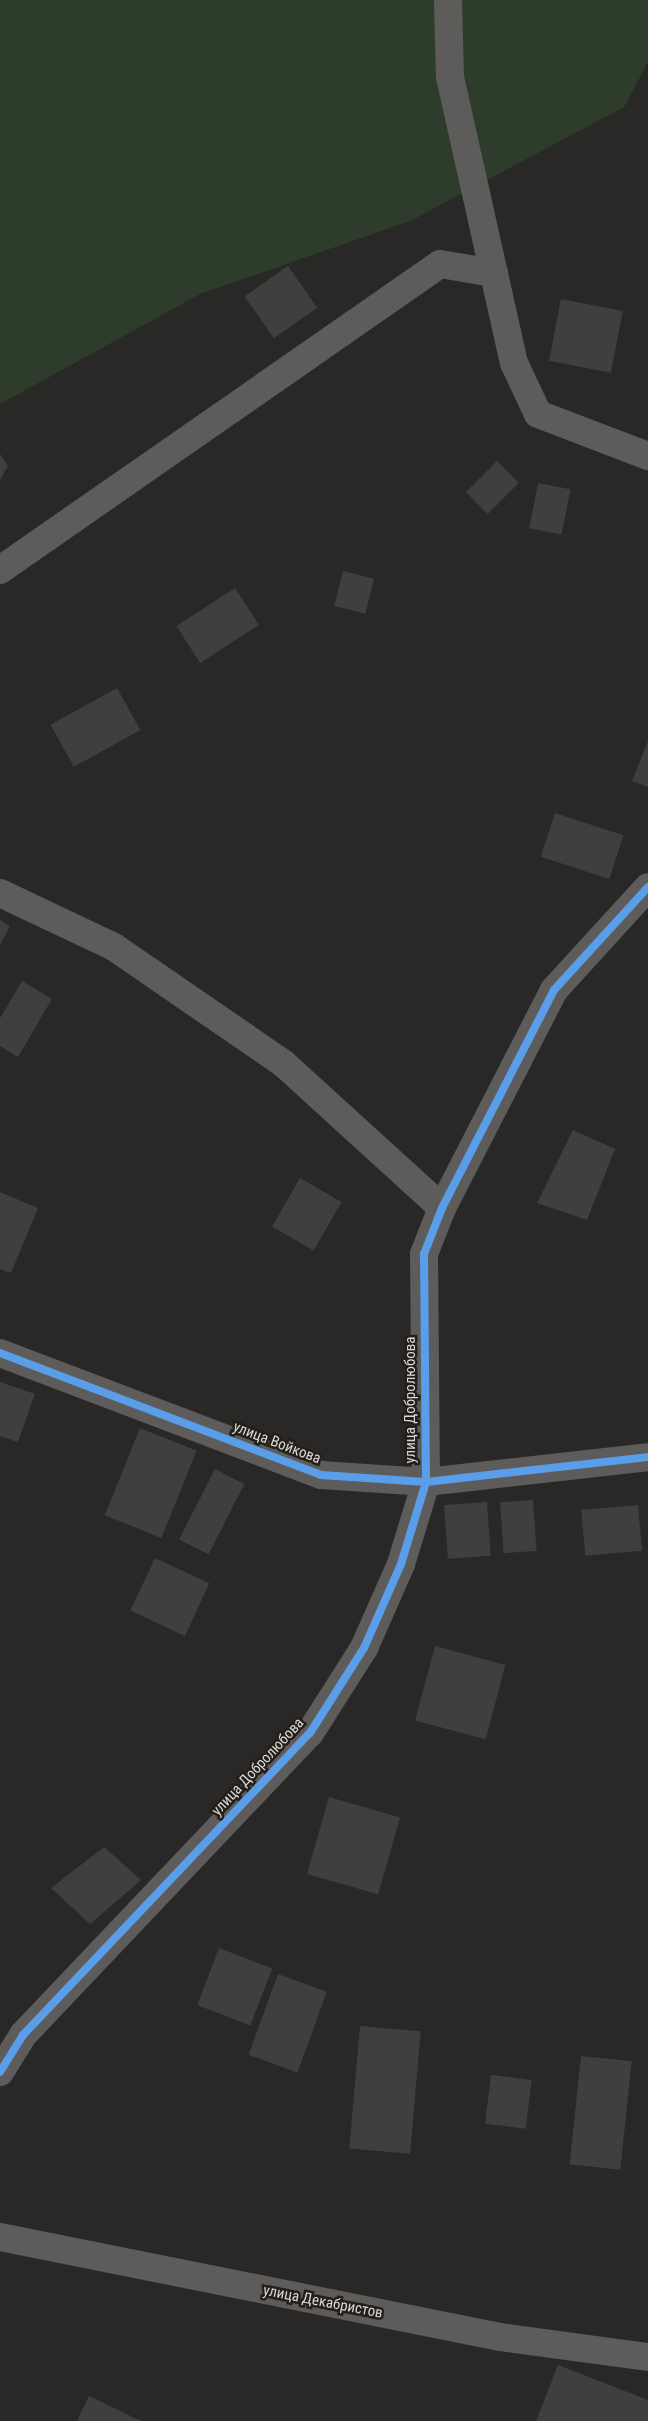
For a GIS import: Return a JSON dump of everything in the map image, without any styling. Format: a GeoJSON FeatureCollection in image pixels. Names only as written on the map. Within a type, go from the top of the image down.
{"type":"FeatureCollection","features":[{"type":"Feature","properties":{"kind":"street"},"geometry":{"type":"LineString","coordinates":[[448,2],[450,77],[514,363],[538,414],[648,456]]}},
{"type":"Feature","properties":{"kind":"street"},"geometry":{"type":"LineString","coordinates":[[0,570],[440,264],[494,272]]}},
{"type":"Feature","properties":{"kind":"street","name":"улица Добролюбова"},"geometry":{"type":"LineString","coordinates":[[0,2072],[23,2035],[310,1733],[364,1648],[401,1564],[426,1482],[424,1254],[442,1208],[554,990],[648,887]]}},
{"type":"Feature","properties":{"kind":"street"},"geometry":{"type":"LineString","coordinates":[[0,893],[114,947],[284,1064],[442,1208]]}},
{"type":"Feature","properties":{"kind":"street","name":"улица Войкова"},"geometry":{"type":"LineString","coordinates":[[0,1353],[321,1475],[426,1482],[648,1457]]}},
{"type":"Feature","properties":{"kind":"street","name":"улица Декабристов"},"geometry":{"type":"LineString","coordinates":[[0,2237],[500,2337],[648,2357]]}},
{"type":"Feature","properties":{"kind":"green space"},"geometry":{"type":"Polygon","coordinates":[[[0,0],[648,0],[648,62],[624,107],[410,221],[200,294],[0,404],[0,0]]]}},
{"type":"Feature","properties":{"kind":"building"},"geometry":{"type":"Polygon","coordinates":[[[288,266],[317,308],[274,338],[245,296],[288,266]]]}},
{"type":"Feature","properties":{"kind":"building"},"geometry":{"type":"Polygon","coordinates":[[[561,299],[623,311],[611,373],[549,361],[561,299]]]}},
{"type":"Feature","properties":{"kind":"building"},"geometry":{"type":"Polygon","coordinates":[[[0,454],[8,466],[0,480],[0,454]]]}},
{"type":"Feature","properties":{"kind":"building"},"geometry":{"type":"Polygon","coordinates":[[[497,461],[519,483],[488,514],[466,492],[497,461]]]}},
{"type":"Feature","properties":{"kind":"building"},"geometry":{"type":"Polygon","coordinates":[[[538,483],[570,489],[562,534],[529,528],[538,483]]]}},
{"type":"Feature","properties":{"kind":"building"},"geometry":{"type":"Polygon","coordinates":[[[343,571],[374,579],[365,614],[334,606],[343,571]]]}},
{"type":"Feature","properties":{"kind":"building"},"geometry":{"type":"Polygon","coordinates":[[[235,588],[259,625],[200,663],[176,626],[235,588]]]}},
{"type":"Feature","properties":{"kind":"building"},"geometry":{"type":"Polygon","coordinates":[[[117,688],[140,730],[74,767],[51,725],[117,688]]]}},
{"type":"Feature","properties":{"kind":"building"},"geometry":{"type":"Polygon","coordinates":[[[648,741],[648,787],[632,781],[648,741]]]}},
{"type":"Feature","properties":{"kind":"building"},"geometry":{"type":"Polygon","coordinates":[[[555,813],[623,835],[609,879],[541,857],[555,813]]]}},
{"type":"Feature","properties":{"kind":"building"},"geometry":{"type":"Polygon","coordinates":[[[0,920],[10,926],[0,945],[0,920]]]}},
{"type":"Feature","properties":{"kind":"building"},"geometry":{"type":"Polygon","coordinates":[[[22,981],[52,999],[18,1057],[0,1046],[0,1018],[22,981]]]}},
{"type":"Feature","properties":{"kind":"building"},"geometry":{"type":"Polygon","coordinates":[[[573,1130],[615,1149],[587,1220],[537,1203],[573,1130]]]}},
{"type":"Feature","properties":{"kind":"building"},"geometry":{"type":"Polygon","coordinates":[[[300,1178],[342,1202],[314,1250],[272,1226],[300,1178]]]}},
{"type":"Feature","properties":{"kind":"building"},"geometry":{"type":"Polygon","coordinates":[[[0,1192],[38,1208],[11,1273],[0,1269],[0,1192]]]}},
{"type":"Feature","properties":{"kind":"building"},"geometry":{"type":"Polygon","coordinates":[[[0,1382],[35,1394],[18,1442],[0,1436],[0,1382]]]}},
{"type":"Feature","properties":{"kind":"building"},"geometry":{"type":"Polygon","coordinates":[[[140,1428],[197,1451],[161,1538],[105,1515],[140,1428]]]}},
{"type":"Feature","properties":{"kind":"building"},"geometry":{"type":"Polygon","coordinates":[[[215,1469],[244,1484],[209,1554],[179,1539],[215,1469]]]}},
{"type":"Feature","properties":{"kind":"building"},"geometry":{"type":"Polygon","coordinates":[[[533,1500],[537,1551],[504,1553],[500,1502],[533,1500]]]}},
{"type":"Feature","properties":{"kind":"building"},"geometry":{"type":"Polygon","coordinates":[[[487,1502],[491,1556],[448,1559],[444,1505],[487,1502]]]}},
{"type":"Feature","properties":{"kind":"building"},"geometry":{"type":"Polygon","coordinates":[[[638,1505],[642,1551],[585,1556],[581,1510],[638,1505]]]}},
{"type":"Feature","properties":{"kind":"building"},"geometry":{"type":"Polygon","coordinates":[[[155,1558],[209,1583],[185,1636],[130,1611],[155,1558]]]}},
{"type":"Feature","properties":{"kind":"building"},"geometry":{"type":"Polygon","coordinates":[[[435,1646],[506,1665],[486,1739],[415,1720],[435,1646]]]}},
{"type":"Feature","properties":{"kind":"building"},"geometry":{"type":"Polygon","coordinates":[[[329,1797],[400,1817],[378,1894],[307,1874],[329,1797]]]}},
{"type":"Feature","properties":{"kind":"building"},"geometry":{"type":"Polygon","coordinates":[[[104,1847],[141,1880],[90,1924],[51,1888],[104,1847]]]}},
{"type":"Feature","properties":{"kind":"building"},"geometry":{"type":"Polygon","coordinates":[[[219,1948],[272,1968],[250,2025],[197,2005],[219,1948]]]}},
{"type":"Feature","properties":{"kind":"building"},"geometry":{"type":"Polygon","coordinates":[[[278,1974],[327,1992],[297,2073],[249,2055],[278,1974]]]}},
{"type":"Feature","properties":{"kind":"building"},"geometry":{"type":"Polygon","coordinates":[[[360,2026],[421,2031],[410,2154],[349,2149],[360,2026]]]}},
{"type":"Feature","properties":{"kind":"building"},"geometry":{"type":"Polygon","coordinates":[[[581,2056],[632,2061],[620,2170],[570,2164],[581,2056]]]}},
{"type":"Feature","properties":{"kind":"building"},"geometry":{"type":"Polygon","coordinates":[[[491,2075],[532,2080],[526,2129],[485,2124],[491,2075]]]}},
{"type":"Feature","properties":{"kind":"building"},"geometry":{"type":"Polygon","coordinates":[[[558,2365],[648,2400],[648,2421],[536,2421],[558,2365]]]}},
{"type":"Feature","properties":{"kind":"building"},"geometry":{"type":"Polygon","coordinates":[[[89,2396],[141,2421],[77,2421],[89,2396]]]}},
{"type":"Feature","properties":{"kind":"cycle path"},"geometry":{"type":"LineString","coordinates":[[0,2072],[23,2035],[310,1733],[364,1648],[401,1564],[426,1482],[424,1254],[442,1208],[554,990],[648,887]]}},
{"type":"Feature","properties":{"kind":"cycle path"},"geometry":{"type":"LineString","coordinates":[[0,1353],[321,1475],[426,1482],[648,1457]]}}]}
